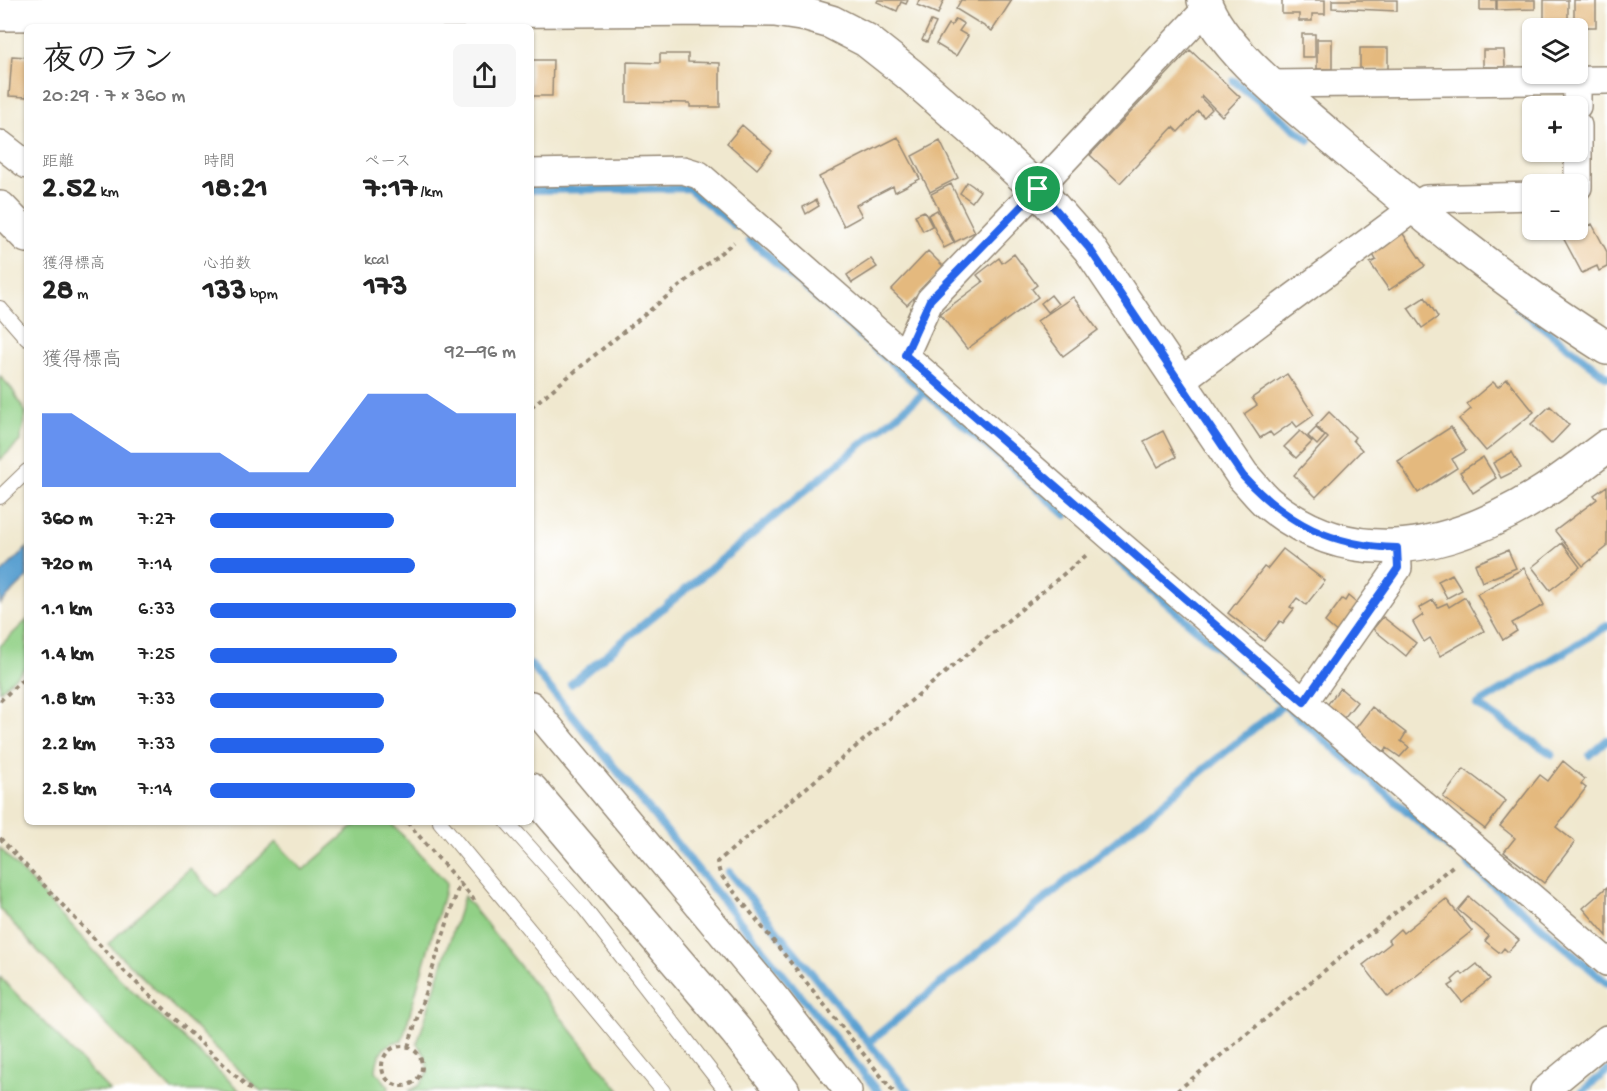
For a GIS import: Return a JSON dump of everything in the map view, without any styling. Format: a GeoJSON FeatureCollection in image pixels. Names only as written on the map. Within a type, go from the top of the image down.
{"type":"FeatureCollection","features":[{"type":"Feature","properties":{"kind":"main road"},"geometry":{"type":"LineString","coordinates":[[1205,4],[1223,32],[1270,84],[1413,208],[1489,266],[1607,348]]}},
{"type":"Feature","properties":{"kind":"main road"},"geometry":{"type":"LineString","coordinates":[[0,14],[451,14],[775,10],[823,20],[866,40],[909,74],[1038,189],[1089,248],[1243,476],[1268,502],[1301,524],[1335,539],[1369,547],[1397,548],[1439,539],[1485,523],[1540,494],[1607,446]]}},
{"type":"Feature","properties":{"kind":"main road"},"geometry":{"type":"LineString","coordinates":[[0,208],[24,233]]}},
{"type":"Feature","properties":{"kind":"main road"},"geometry":{"type":"LineString","coordinates":[[534,794],[736,1031],[783,1091]]}},
{"type":"Feature","properties":{"kind":"street"},"geometry":{"type":"LineString","coordinates":[[905,355],[930,300],[1038,189],[1205,4]]}},
{"type":"Feature","properties":{"kind":"street"},"geometry":{"type":"LineString","coordinates":[[1270,84],[1577,93],[1607,80]]}},
{"type":"Feature","properties":{"kind":"street"},"geometry":{"type":"LineString","coordinates":[[0,144],[24,163]]}},
{"type":"Feature","properties":{"kind":"street"},"geometry":{"type":"LineString","coordinates":[[534,173],[683,170],[699,175],[1110,536],[1607,962]]}},
{"type":"Feature","properties":{"kind":"street"},"geometry":{"type":"LineString","coordinates":[[1179,382],[1426,199],[1522,196]]}},
{"type":"Feature","properties":{"kind":"street"},"geometry":{"type":"LineString","coordinates":[[1304,702],[1398,568],[1397,548]]}},
{"type":"Feature","properties":{"kind":"street"},"geometry":{"type":"LineString","coordinates":[[534,708],[571,749],[771,992],[848,1091]]}},
{"type":"Feature","properties":{"kind":"street"},"geometry":{"type":"LineString","coordinates":[[1544,1091],[1607,1039]]}},
{"type":"Feature","properties":{"kind":"lane"},"geometry":{"type":"LineString","coordinates":[[0,308],[24,336]]}},
{"type":"Feature","properties":{"kind":"lane"},"geometry":{"type":"LineString","coordinates":[[0,497],[24,474]]}},
{"type":"Feature","properties":{"kind":"lane"},"geometry":{"type":"LineString","coordinates":[[442,825],[663,1091]]}},
{"type":"Feature","properties":{"kind":"lane"},"geometry":{"type":"LineString","coordinates":[[510,825],[584,909],[726,1091]]}},
{"type":"Feature","properties":{"kind":"path"},"geometry":{"type":"LineString","coordinates":[[534,405],[755,224]]}},
{"type":"Feature","properties":{"kind":"path"},"geometry":{"type":"LineString","coordinates":[[893,1091],[720,874],[717,862],[1110,536]]}},
{"type":"Feature","properties":{"kind":"path"},"geometry":{"type":"LineString","coordinates":[[0,701],[24,678]]}},
{"type":"Feature","properties":{"kind":"path"},"geometry":{"type":"LineString","coordinates":[[0,838],[126,973],[252,1091]]}},
{"type":"Feature","properties":{"kind":"path"},"geometry":{"type":"LineString","coordinates":[[1177,1091],[1474,849]]}},
{"type":"Feature","properties":{"kind":"path"},"geometry":{"type":"LineString","coordinates":[[408,1047],[460,882]]}},
{"type":"Feature","properties":{"kind":"path"},"geometry":{"type":"LineString","coordinates":[[408,1047],[420,1057],[421,1072],[412,1084],[396,1086],[384,1076],[383,1060],[393,1049],[408,1047]]}},
{"type":"Feature","properties":{"kind":"path"},"geometry":{"type":"LineString","coordinates":[[394,1091],[396,1086]]}},
{"type":"Feature","properties":{"kind":"green space"},"geometry":{"type":"Polygon","coordinates":[[[0,376],[12,389],[24,410],[24,422],[20,441],[0,460],[0,376]]]}},
{"type":"Feature","properties":{"kind":"green space"},"geometry":{"type":"Polygon","coordinates":[[[24,623],[24,669],[0,691],[0,646],[24,623]]]}},
{"type":"Feature","properties":{"kind":"green space"},"geometry":{"type":"Polygon","coordinates":[[[356,825],[393,825],[447,883],[402,1041],[386,1046],[378,1059],[376,1071],[389,1087],[388,1091],[261,1091],[108,944],[190,868],[217,897],[276,842],[303,870],[356,825]]]}},
{"type":"Feature","properties":{"kind":"green space"},"geometry":{"type":"Polygon","coordinates":[[[0,848],[120,979],[240,1091],[172,1091],[85,1003],[0,909],[0,848]]]}},
{"type":"Feature","properties":{"kind":"green space"},"geometry":{"type":"Polygon","coordinates":[[[464,896],[620,1091],[408,1091],[419,1086],[428,1072],[425,1055],[417,1044],[464,896]]]}},
{"type":"Feature","properties":{"kind":"green space"},"geometry":{"type":"Polygon","coordinates":[[[0,977],[110,1091],[0,1091],[0,977]]]}},
{"type":"Feature","properties":{"kind":"water"},"geometry":{"type":"Polygon","coordinates":[[[24,551],[24,581],[0,604],[0,574],[24,551]]]}},
{"type":"Feature","properties":{"kind":"building"},"geometry":{"type":"Polygon","coordinates":[[[878,0],[908,0],[906,4],[901,2],[897,11],[877,2],[878,0]]]}},
{"type":"Feature","properties":{"kind":"building"},"geometry":{"type":"Polygon","coordinates":[[[919,0],[944,0],[938,14],[917,5],[919,0]]]}},
{"type":"Feature","properties":{"kind":"building"},"geometry":{"type":"Polygon","coordinates":[[[961,0],[1012,0],[992,31],[956,9],[961,0]]]}},
{"type":"Feature","properties":{"kind":"building"},"geometry":{"type":"Polygon","coordinates":[[[1282,0],[1325,0],[1325,14],[1312,14],[1312,21],[1299,21],[1299,14],[1282,14],[1282,0]]]}},
{"type":"Feature","properties":{"kind":"building"},"geometry":{"type":"Polygon","coordinates":[[[1332,0],[1397,0],[1397,11],[1332,8],[1332,0]]]}},
{"type":"Feature","properties":{"kind":"building"},"geometry":{"type":"Polygon","coordinates":[[[1480,0],[1496,0],[1496,10],[1480,10],[1480,0]]]}},
{"type":"Feature","properties":{"kind":"building"},"geometry":{"type":"Polygon","coordinates":[[[1497,0],[1535,0],[1535,9],[1497,10],[1497,0]]]}},
{"type":"Feature","properties":{"kind":"building"},"geometry":{"type":"Polygon","coordinates":[[[1544,0],[1568,0],[1568,18],[1544,18],[1544,0]]]}},
{"type":"Feature","properties":{"kind":"building"},"geometry":{"type":"Polygon","coordinates":[[[1574,0],[1596,0],[1596,27],[1588,27],[1588,18],[1574,18],[1574,0]]]}},
{"type":"Feature","properties":{"kind":"building"},"geometry":{"type":"Polygon","coordinates":[[[956,19],[964,24],[959,31],[968,36],[956,56],[936,44],[948,24],[951,26],[956,19]]]}},
{"type":"Feature","properties":{"kind":"building"},"geometry":{"type":"Polygon","coordinates":[[[931,21],[936,23],[927,42],[922,40],[931,21]]]}},
{"type":"Feature","properties":{"kind":"building"},"geometry":{"type":"Polygon","coordinates":[[[1302,34],[1315,34],[1315,57],[1302,57],[1302,34]]]}},
{"type":"Feature","properties":{"kind":"building"},"geometry":{"type":"Polygon","coordinates":[[[1317,39],[1332,39],[1332,69],[1317,69],[1317,39]]]}},
{"type":"Feature","properties":{"kind":"building"},"geometry":{"type":"Polygon","coordinates":[[[1360,48],[1388,48],[1388,69],[1360,69],[1360,48]]]}},
{"type":"Feature","properties":{"kind":"building"},"geometry":{"type":"Polygon","coordinates":[[[1190,50],[1240,97],[1222,116],[1202,96],[1201,98],[1212,109],[1204,117],[1198,111],[1178,132],[1173,127],[1120,183],[1090,155],[1190,50]]]}},
{"type":"Feature","properties":{"kind":"building"},"geometry":{"type":"Polygon","coordinates":[[[1483,50],[1504,50],[1505,67],[1483,67],[1483,50]]]}},
{"type":"Feature","properties":{"kind":"building"},"geometry":{"type":"Polygon","coordinates":[[[660,54],[688,54],[688,62],[720,63],[720,107],[690,107],[690,103],[627,102],[627,62],[660,63],[660,54]]]}},
{"type":"Feature","properties":{"kind":"building"},"geometry":{"type":"Polygon","coordinates":[[[12,56],[24,57],[24,97],[9,96],[12,56]]]}},
{"type":"Feature","properties":{"kind":"building"},"geometry":{"type":"Polygon","coordinates":[[[534,60],[553,60],[552,96],[534,96],[534,60]]]}},
{"type":"Feature","properties":{"kind":"building"},"geometry":{"type":"Polygon","coordinates":[[[742,125],[772,151],[757,169],[727,143],[742,125]]]}},
{"type":"Feature","properties":{"kind":"building"},"geometry":{"type":"Polygon","coordinates":[[[898,137],[920,179],[895,192],[893,186],[856,205],[862,216],[844,226],[819,177],[898,137]]]}},
{"type":"Feature","properties":{"kind":"building"},"geometry":{"type":"Polygon","coordinates":[[[940,141],[958,178],[930,192],[912,156],[940,141]]]}},
{"type":"Feature","properties":{"kind":"building"},"geometry":{"type":"Polygon","coordinates":[[[967,182],[980,191],[972,202],[960,193],[967,182]]]}},
{"type":"Feature","properties":{"kind":"building"},"geometry":{"type":"Polygon","coordinates":[[[951,184],[975,232],[955,242],[931,194],[951,184]]]}},
{"type":"Feature","properties":{"kind":"building"},"geometry":{"type":"Polygon","coordinates":[[[816,200],[819,206],[806,214],[803,207],[816,200]]]}},
{"type":"Feature","properties":{"kind":"building"},"geometry":{"type":"Polygon","coordinates":[[[937,210],[954,243],[944,248],[928,215],[937,210]]]}},
{"type":"Feature","properties":{"kind":"building"},"geometry":{"type":"Polygon","coordinates":[[[924,211],[932,226],[923,231],[915,215],[924,211]]]}},
{"type":"Feature","properties":{"kind":"building"},"geometry":{"type":"Polygon","coordinates":[[[1592,224],[1607,252],[1607,267],[1599,271],[1597,266],[1582,273],[1564,240],[1588,240],[1588,226],[1592,224]]]}},
{"type":"Feature","properties":{"kind":"building"},"geometry":{"type":"Polygon","coordinates":[[[1401,231],[1425,266],[1389,290],[1370,263],[1376,260],[1371,251],[1401,231]]]}},
{"type":"Feature","properties":{"kind":"building"},"geometry":{"type":"Polygon","coordinates":[[[928,251],[944,267],[907,305],[891,290],[928,251]]]}},
{"type":"Feature","properties":{"kind":"building"},"geometry":{"type":"Polygon","coordinates":[[[1014,254],[1037,285],[1032,289],[1038,297],[967,349],[940,314],[983,282],[977,275],[999,258],[1002,263],[1014,254]]]}},
{"type":"Feature","properties":{"kind":"building"},"geometry":{"type":"Polygon","coordinates":[[[871,259],[877,267],[852,283],[847,275],[871,259]]]}},
{"type":"Feature","properties":{"kind":"building"},"geometry":{"type":"Polygon","coordinates":[[[1051,295],[1058,304],[1048,312],[1041,303],[1051,295]]]}},
{"type":"Feature","properties":{"kind":"building"},"geometry":{"type":"Polygon","coordinates":[[[1073,297],[1098,330],[1063,356],[1037,321],[1073,297]]]}},
{"type":"Feature","properties":{"kind":"building"},"geometry":{"type":"Polygon","coordinates":[[[1425,297],[1438,317],[1422,328],[1408,308],[1425,297]]]}},
{"type":"Feature","properties":{"kind":"building"},"geometry":{"type":"Polygon","coordinates":[[[1287,374],[1314,415],[1297,427],[1293,422],[1273,436],[1270,432],[1260,438],[1244,414],[1257,405],[1252,398],[1287,374]]]}},
{"type":"Feature","properties":{"kind":"building"},"geometry":{"type":"Polygon","coordinates":[[[1507,379],[1534,412],[1486,451],[1459,419],[1471,409],[1467,404],[1493,382],[1498,387],[1507,379]]]}},
{"type":"Feature","properties":{"kind":"building"},"geometry":{"type":"Polygon","coordinates":[[[1550,406],[1569,425],[1551,444],[1531,424],[1550,406]]]}},
{"type":"Feature","properties":{"kind":"building"},"geometry":{"type":"Polygon","coordinates":[[[1329,412],[1355,437],[1353,440],[1362,450],[1316,497],[1294,475],[1328,438],[1316,426],[1329,412]]]}},
{"type":"Feature","properties":{"kind":"building"},"geometry":{"type":"Polygon","coordinates":[[[1451,427],[1466,451],[1452,459],[1457,468],[1418,493],[1398,461],[1451,427]]]}},
{"type":"Feature","properties":{"kind":"building"},"geometry":{"type":"Polygon","coordinates":[[[1316,428],[1325,436],[1317,445],[1308,436],[1316,428]]]}},
{"type":"Feature","properties":{"kind":"building"},"geometry":{"type":"Polygon","coordinates":[[[1163,431],[1176,457],[1158,467],[1144,441],[1163,431]]]}},
{"type":"Feature","properties":{"kind":"building"},"geometry":{"type":"Polygon","coordinates":[[[1300,431],[1312,442],[1296,458],[1284,447],[1300,431]]]}},
{"type":"Feature","properties":{"kind":"building"},"geometry":{"type":"Polygon","coordinates":[[[1512,452],[1521,468],[1501,478],[1493,463],[1512,452]]]}},
{"type":"Feature","properties":{"kind":"building"},"geometry":{"type":"Polygon","coordinates":[[[1483,457],[1496,478],[1473,493],[1460,472],[1483,457]]]}},
{"type":"Feature","properties":{"kind":"building"},"geometry":{"type":"Polygon","coordinates":[[[1607,486],[1607,547],[1583,566],[1555,531],[1597,499],[1594,495],[1607,486]]]}},
{"type":"Feature","properties":{"kind":"building"},"geometry":{"type":"Polygon","coordinates":[[[1562,543],[1580,567],[1550,590],[1532,567],[1562,543]]]}},
{"type":"Feature","properties":{"kind":"building"},"geometry":{"type":"Polygon","coordinates":[[[1283,549],[1325,581],[1306,605],[1297,598],[1290,607],[1294,609],[1283,623],[1280,621],[1264,641],[1228,613],[1264,567],[1267,569],[1283,549]]]}},
{"type":"Feature","properties":{"kind":"building"},"geometry":{"type":"Polygon","coordinates":[[[1508,550],[1516,568],[1482,582],[1475,564],[1508,550]]]}},
{"type":"Feature","properties":{"kind":"building"},"geometry":{"type":"Polygon","coordinates":[[[1524,568],[1544,605],[1512,623],[1517,631],[1503,640],[1477,594],[1524,568]]]}},
{"type":"Feature","properties":{"kind":"building"},"geometry":{"type":"Polygon","coordinates":[[[1452,574],[1462,590],[1447,598],[1438,581],[1452,574]]]}},
{"type":"Feature","properties":{"kind":"building"},"geometry":{"type":"Polygon","coordinates":[[[1348,596],[1360,606],[1339,634],[1325,622],[1342,599],[1345,601],[1348,596]]]}},
{"type":"Feature","properties":{"kind":"building"},"geometry":{"type":"Polygon","coordinates":[[[1465,597],[1484,631],[1440,656],[1430,638],[1424,642],[1413,622],[1423,615],[1419,608],[1433,600],[1438,607],[1447,603],[1449,607],[1465,597]]]}},
{"type":"Feature","properties":{"kind":"building"},"geometry":{"type":"Polygon","coordinates":[[[1383,617],[1416,643],[1406,656],[1373,629],[1383,617]]]}},
{"type":"Feature","properties":{"kind":"building"},"geometry":{"type":"Polygon","coordinates":[[[1340,688],[1357,702],[1344,718],[1327,705],[1340,688]]]}},
{"type":"Feature","properties":{"kind":"building"},"geometry":{"type":"Polygon","coordinates":[[[1372,707],[1406,733],[1401,741],[1409,747],[1400,757],[1387,748],[1385,752],[1355,729],[1372,707]]]}},
{"type":"Feature","properties":{"kind":"building"},"geometry":{"type":"Polygon","coordinates":[[[1563,761],[1585,779],[1581,784],[1586,788],[1556,827],[1575,842],[1544,883],[1504,852],[1515,838],[1500,826],[1540,775],[1548,781],[1563,761]]]}},
{"type":"Feature","properties":{"kind":"building"},"geometry":{"type":"Polygon","coordinates":[[[1464,769],[1506,801],[1485,829],[1443,797],[1464,769]]]}},
{"type":"Feature","properties":{"kind":"building"},"geometry":{"type":"Polygon","coordinates":[[[1607,887],[1607,936],[1583,908],[1607,887]]]}},
{"type":"Feature","properties":{"kind":"building"},"geometry":{"type":"Polygon","coordinates":[[[1469,897],[1519,940],[1508,952],[1504,948],[1500,953],[1485,941],[1489,936],[1458,910],[1469,897]]]}},
{"type":"Feature","properties":{"kind":"building"},"geometry":{"type":"Polygon","coordinates":[[[1446,899],[1472,931],[1388,997],[1363,965],[1391,943],[1388,940],[1400,929],[1403,933],[1446,899]]]}},
{"type":"Feature","properties":{"kind":"building"},"geometry":{"type":"Polygon","coordinates":[[[1477,964],[1490,979],[1462,1002],[1449,986],[1454,983],[1452,980],[1461,972],[1463,975],[1477,964]]]}},
{"type":"Feature","properties":{"kind":"waterway"},"geometry":{"type":"LineString","coordinates":[[1234,81],[1309,140]]}},
{"type":"Feature","properties":{"kind":"waterway"},"geometry":{"type":"LineString","coordinates":[[534,190],[688,188],[735,226]]}},
{"type":"Feature","properties":{"kind":"waterway"},"geometry":{"type":"LineString","coordinates":[[750,240],[1066,515]]}},
{"type":"Feature","properties":{"kind":"waterway"},"geometry":{"type":"LineString","coordinates":[[1517,307],[1607,377]]}},
{"type":"Feature","properties":{"kind":"waterway"},"geometry":{"type":"LineString","coordinates":[[571,684],[925,392]]}},
{"type":"Feature","properties":{"kind":"waterway"},"geometry":{"type":"LineString","coordinates":[[1105,550],[1453,851]]}},
{"type":"Feature","properties":{"kind":"waterway"},"geometry":{"type":"LineString","coordinates":[[1552,754],[1477,705],[1607,626]]}},
{"type":"Feature","properties":{"kind":"waterway"},"geometry":{"type":"LineString","coordinates":[[534,669],[878,1091]]}},
{"type":"Feature","properties":{"kind":"waterway"},"geometry":{"type":"LineString","coordinates":[[869,1042],[1283,705]]}},
{"type":"Feature","properties":{"kind":"waterway"},"geometry":{"type":"LineString","coordinates":[[1590,755],[1607,740]]}},
{"type":"Feature","properties":{"kind":"waterway"},"geometry":{"type":"LineString","coordinates":[[1468,864],[1607,983]]}},
{"type":"Feature","properties":{"kind":"waterway"},"geometry":{"type":"LineString","coordinates":[[729,872],[908,1091]]}},
{"type":"Feature","properties":{"kind":"waterway"},"geometry":{"type":"LineString","coordinates":[[1583,1091],[1607,1071]]}},
{"type":"Feature","properties":{"kind":"route"},"geometry":{"type":"LineString","coordinates":[[1038,189],[1089,248],[1243,476],[1268,502],[1301,524],[1335,539],[1369,547],[1397,548],[1398,568],[1304,702],[1110,536],[905,355],[930,300],[1038,189]]}}]}
